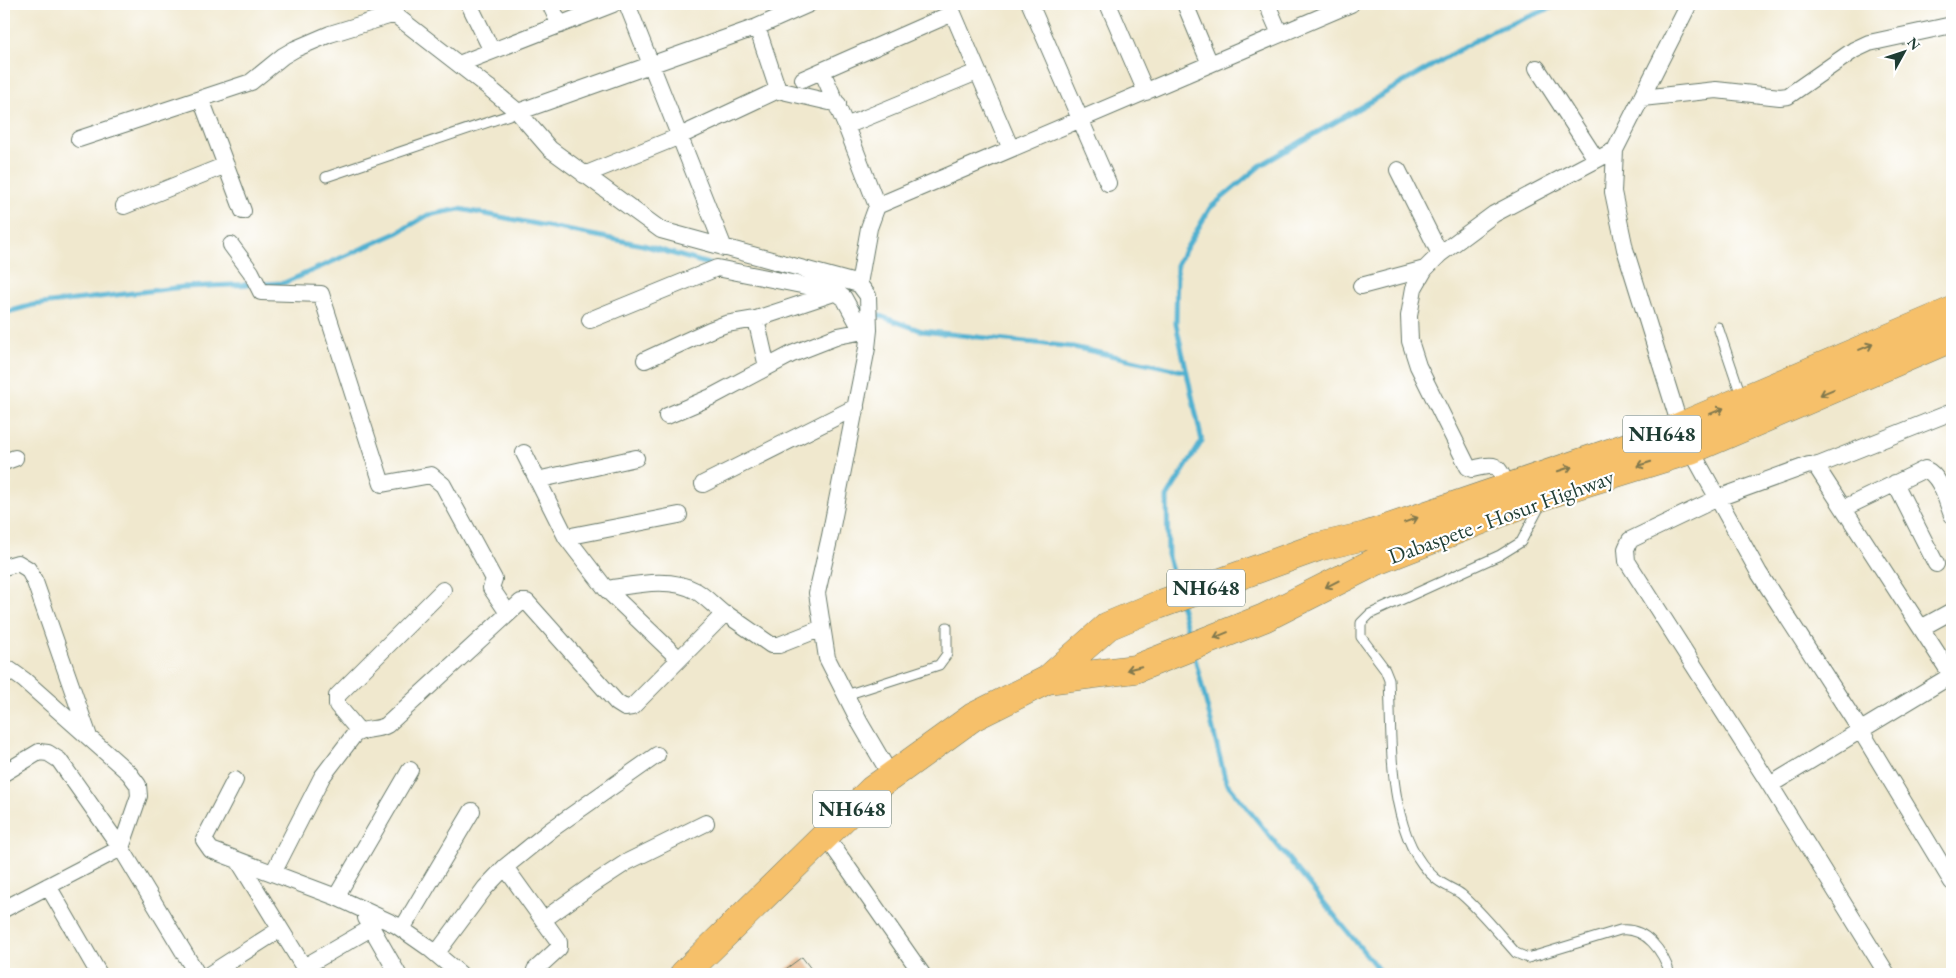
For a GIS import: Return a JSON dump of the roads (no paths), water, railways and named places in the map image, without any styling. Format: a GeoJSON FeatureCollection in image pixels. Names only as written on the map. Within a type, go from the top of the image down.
{"type":"FeatureCollection","features":[{"type":"Feature","properties":{"kind":"highway","name":"NH648"},"geometry":{"type":"LineString","coordinates":[[1365,536],[1604,456],[1685,438],[1743,400],[1952,311]]}},
{"type":"Feature","properties":{"kind":"highway","name":"Dabaspete - Hosur Highway"},"geometry":{"type":"LineString","coordinates":[[1047,680],[1134,669],[1264,618],[1376,562],[1685,438],[1952,338]]}},
{"type":"Feature","properties":{"kind":"highway","name":"Dabaspete - Hosur Highway"},"geometry":{"type":"LineString","coordinates":[[688,973],[872,790],[973,717],[1047,680],[1108,626],[1158,605],[1318,547],[1365,536]]}},
{"type":"Feature","properties":{"kind":"highway"},"geometry":{"type":"LineString","coordinates":[[1365,536],[1376,562]]}},
{"type":"Feature","properties":{"kind":"street"},"geometry":{"type":"LineString","coordinates":[[381,4],[518,112],[550,150],[661,230],[863,290]]}},
{"type":"Feature","properties":{"kind":"street"},"geometry":{"type":"LineString","coordinates":[[469,4],[492,51]]}},
{"type":"Feature","properties":{"kind":"street"},"geometry":{"type":"LineString","coordinates":[[550,4],[560,25]]}},
{"type":"Feature","properties":{"kind":"street"},"geometry":{"type":"LineString","coordinates":[[459,64],[613,4]]}},
{"type":"Feature","properties":{"kind":"street"},"geometry":{"type":"LineString","coordinates":[[627,4],[724,248]]}},
{"type":"Feature","properties":{"kind":"street"},"geometry":{"type":"LineString","coordinates":[[518,112],[757,28],[809,4]]}},
{"type":"Feature","properties":{"kind":"street"},"geometry":{"type":"LineString","coordinates":[[1030,4],[1108,183]]}},
{"type":"Feature","properties":{"kind":"street"},"geometry":{"type":"LineString","coordinates":[[1108,4],[1146,92]]}},
{"type":"Feature","properties":{"kind":"street"},"geometry":{"type":"LineString","coordinates":[[1185,4],[1210,64]]}},
{"type":"Feature","properties":{"kind":"street"},"geometry":{"type":"LineString","coordinates":[[1267,4],[1280,34]]}},
{"type":"Feature","properties":{"kind":"street"},"geometry":{"type":"LineString","coordinates":[[877,206],[1349,4]]}},
{"type":"Feature","properties":{"kind":"street"},"geometry":{"type":"LineString","coordinates":[[1690,4],[1615,150],[1613,192],[1625,249],[1685,438],[1759,574],[1861,731],[1952,882]]}},
{"type":"Feature","properties":{"kind":"street"},"geometry":{"type":"LineString","coordinates":[[803,79],[951,8],[1011,149]]}},
{"type":"Feature","properties":{"kind":"street"},"geometry":{"type":"LineString","coordinates":[[80,139],[251,82],[283,56],[295,49],[330,34],[395,14]]}},
{"type":"Feature","properties":{"kind":"street"},"geometry":{"type":"LineString","coordinates":[[757,28],[778,90]]}},
{"type":"Feature","properties":{"kind":"street"},"geometry":{"type":"LineString","coordinates":[[1642,98],[1716,90],[1780,97],[1788,96],[1854,50],[1870,43],[1951,29]]}},
{"type":"Feature","properties":{"kind":"street"},"geometry":{"type":"LineString","coordinates":[[1537,68],[1596,159]]}},
{"type":"Feature","properties":{"kind":"street"},"geometry":{"type":"LineString","coordinates":[[822,71],[838,104],[877,206],[869,228],[863,290],[866,329],[856,407],[817,593],[827,658],[891,776]]}},
{"type":"Feature","properties":{"kind":"street"},"geometry":{"type":"LineString","coordinates":[[846,126],[977,72]]}},
{"type":"Feature","properties":{"kind":"street"},"geometry":{"type":"LineString","coordinates":[[584,175],[680,136],[778,90],[838,104]]}},
{"type":"Feature","properties":{"kind":"street"},"geometry":{"type":"LineString","coordinates":[[201,98],[243,211]]}},
{"type":"Feature","properties":{"kind":"street"},"geometry":{"type":"LineString","coordinates":[[1508,487],[1496,466],[1492,465],[1472,470],[1468,467],[1418,366],[1410,341],[1409,316],[1414,288],[1425,268],[1440,254],[1494,214],[1615,150]]}},
{"type":"Feature","properties":{"kind":"street"},"geometry":{"type":"LineString","coordinates":[[124,206],[226,165]]}},
{"type":"Feature","properties":{"kind":"street"},"geometry":{"type":"LineString","coordinates":[[1398,170],[1440,254]]}},
{"type":"Feature","properties":{"kind":"street"},"geometry":{"type":"LineString","coordinates":[[231,245],[251,272],[261,292],[321,294],[382,484],[431,475],[443,485],[494,579],[490,588],[508,613]]}},
{"type":"Feature","properties":{"kind":"street"},"geometry":{"type":"LineString","coordinates":[[590,320],[717,268],[836,292],[844,298],[866,329]]}},
{"type":"Feature","properties":{"kind":"street"},"geometry":{"type":"LineString","coordinates":[[1361,286],[1425,268]]}},
{"type":"Feature","properties":{"kind":"street"},"geometry":{"type":"LineString","coordinates":[[645,360],[726,324],[756,319],[836,292]]}},
{"type":"Feature","properties":{"kind":"street"},"geometry":{"type":"LineString","coordinates":[[756,319],[766,367]]}},
{"type":"Feature","properties":{"kind":"street"},"geometry":{"type":"LineString","coordinates":[[667,416],[711,397],[792,354],[838,336],[866,329]]}},
{"type":"Feature","properties":{"kind":"street"},"geometry":{"type":"LineString","coordinates":[[702,484],[856,407]]}},
{"type":"Feature","properties":{"kind":"street"},"geometry":{"type":"LineString","coordinates":[[1887,974],[1627,560],[1626,549],[1630,540],[1718,498],[1809,465],[1816,466],[1952,412]]}},
{"type":"Feature","properties":{"kind":"street"},"geometry":{"type":"LineString","coordinates":[[524,453],[566,537],[606,589],[679,660]]}},
{"type":"Feature","properties":{"kind":"street"},"geometry":{"type":"LineString","coordinates":[[537,480],[636,458]]}},
{"type":"Feature","properties":{"kind":"street"},"geometry":{"type":"LineString","coordinates":[[1770,785],[1952,676],[1816,466]]}},
{"type":"Feature","properties":{"kind":"street"},"geometry":{"type":"LineString","coordinates":[[1844,508],[1925,469],[1936,477],[1952,515]]}},
{"type":"Feature","properties":{"kind":"street"},"geometry":{"type":"LineString","coordinates":[[1895,483],[1936,564]]}},
{"type":"Feature","properties":{"kind":"street"},"geometry":{"type":"LineString","coordinates":[[566,537],[679,515]]}},
{"type":"Feature","properties":{"kind":"street"},"geometry":{"type":"LineString","coordinates":[[4,567],[18,563],[28,569],[35,582],[89,738]]}},
{"type":"Feature","properties":{"kind":"street"},"geometry":{"type":"LineString","coordinates":[[606,589],[650,583],[675,584],[696,591],[724,614],[771,645],[779,646],[822,628]]}},
{"type":"Feature","properties":{"kind":"street"},"geometry":{"type":"LineString","coordinates":[[359,731],[337,705],[337,696],[443,590]]}},
{"type":"Feature","properties":{"kind":"street"},"geometry":{"type":"LineString","coordinates":[[273,873],[322,777],[354,735],[359,731],[381,728],[387,725],[521,602],[527,602],[618,703],[625,708],[632,708],[724,614]]}},
{"type":"Feature","properties":{"kind":"street"},"geometry":{"type":"LineString","coordinates":[[1921,628],[1952,612]]}},
{"type":"Feature","properties":{"kind":"street"},"geometry":{"type":"LineString","coordinates":[[4,668],[24,680],[129,773],[138,785],[139,796],[121,848],[4,909]]}},
{"type":"Feature","properties":{"kind":"street"},"geometry":{"type":"LineString","coordinates":[[4,774],[39,752],[48,753],[59,760],[121,848],[197,974]]}},
{"type":"Feature","properties":{"kind":"street"},"geometry":{"type":"LineString","coordinates":[[436,954],[485,888],[505,867],[552,829],[657,754]]}},
{"type":"Feature","properties":{"kind":"street"},"geometry":{"type":"LineString","coordinates":[[336,897],[410,770]]}},
{"type":"Feature","properties":{"kind":"street"},"geometry":{"type":"LineString","coordinates":[[235,780],[204,840],[211,850],[336,897],[396,924],[460,974]]}},
{"type":"Feature","properties":{"kind":"street"},"geometry":{"type":"LineString","coordinates":[[402,929],[472,811]]}},
{"type":"Feature","properties":{"kind":"street"},"geometry":{"type":"LineString","coordinates":[[543,920],[627,862],[706,822]]}},
{"type":"Feature","properties":{"kind":"street"},"geometry":{"type":"LineString","coordinates":[[825,835],[922,974]]}},
{"type":"Feature","properties":{"kind":"street"},"geometry":{"type":"LineString","coordinates":[[238,860],[306,971],[371,928]]}},
{"type":"Feature","properties":{"kind":"street"},"geometry":{"type":"LineString","coordinates":[[505,867],[558,942],[559,948],[535,970],[534,974]]}},
{"type":"Feature","properties":{"kind":"street"},"geometry":{"type":"LineString","coordinates":[[48,886],[99,974]]}},
{"type":"Feature","properties":{"kind":"street"},"geometry":{"type":"LineString","coordinates":[[360,908],[398,974]]}},
{"type":"Feature","properties":{"kind":"street"},"geometry":{"type":"LineString","coordinates":[[210,974],[280,930]]}},
{"type":"Feature","properties":{"kind":"lane"},"geometry":{"type":"LineString","coordinates":[[326,177],[518,112]]}},
{"type":"Feature","properties":{"kind":"lane"},"geometry":{"type":"LineString","coordinates":[[1718,327],[1743,400]]}},
{"type":"Feature","properties":{"kind":"lane"},"geometry":{"type":"LineString","coordinates":[[1546,495],[1521,542],[1500,555],[1370,614],[1360,623],[1361,637],[1385,669],[1389,679],[1395,798],[1401,821],[1414,853],[1434,878],[1460,894],[1516,952],[1528,958],[1620,930],[1631,929],[1641,932],[1655,946],[1668,966],[1670,974]]}},
{"type":"Feature","properties":{"kind":"lane"},"geometry":{"type":"LineString","coordinates":[[846,695],[939,665],[947,654],[947,627]]}},
{"type":"Feature","properties":{"kind":"waterway"},"geometry":{"type":"LineString","coordinates":[[1177,590],[1168,557],[1167,497],[1202,441],[1176,324],[1177,264],[1210,208],[1261,165],[1490,32],[1561,4]]}},
{"type":"Feature","properties":{"kind":"waterway"},"geometry":{"type":"LineString","coordinates":[[4,313],[33,305],[183,287],[284,283],[397,233],[428,215],[460,209],[643,245],[712,265]]}},
{"type":"Feature","properties":{"kind":"waterway"},"geometry":{"type":"LineString","coordinates":[[852,306],[922,331],[1073,347],[1187,372]]}},
{"type":"Feature","properties":{"kind":"waterway"},"geometry":{"type":"LineString","coordinates":[[1181,606],[1190,639]]}},
{"type":"Feature","properties":{"kind":"waterway"},"geometry":{"type":"LineString","coordinates":[[1194,654],[1226,782],[1382,974]]}}]}
